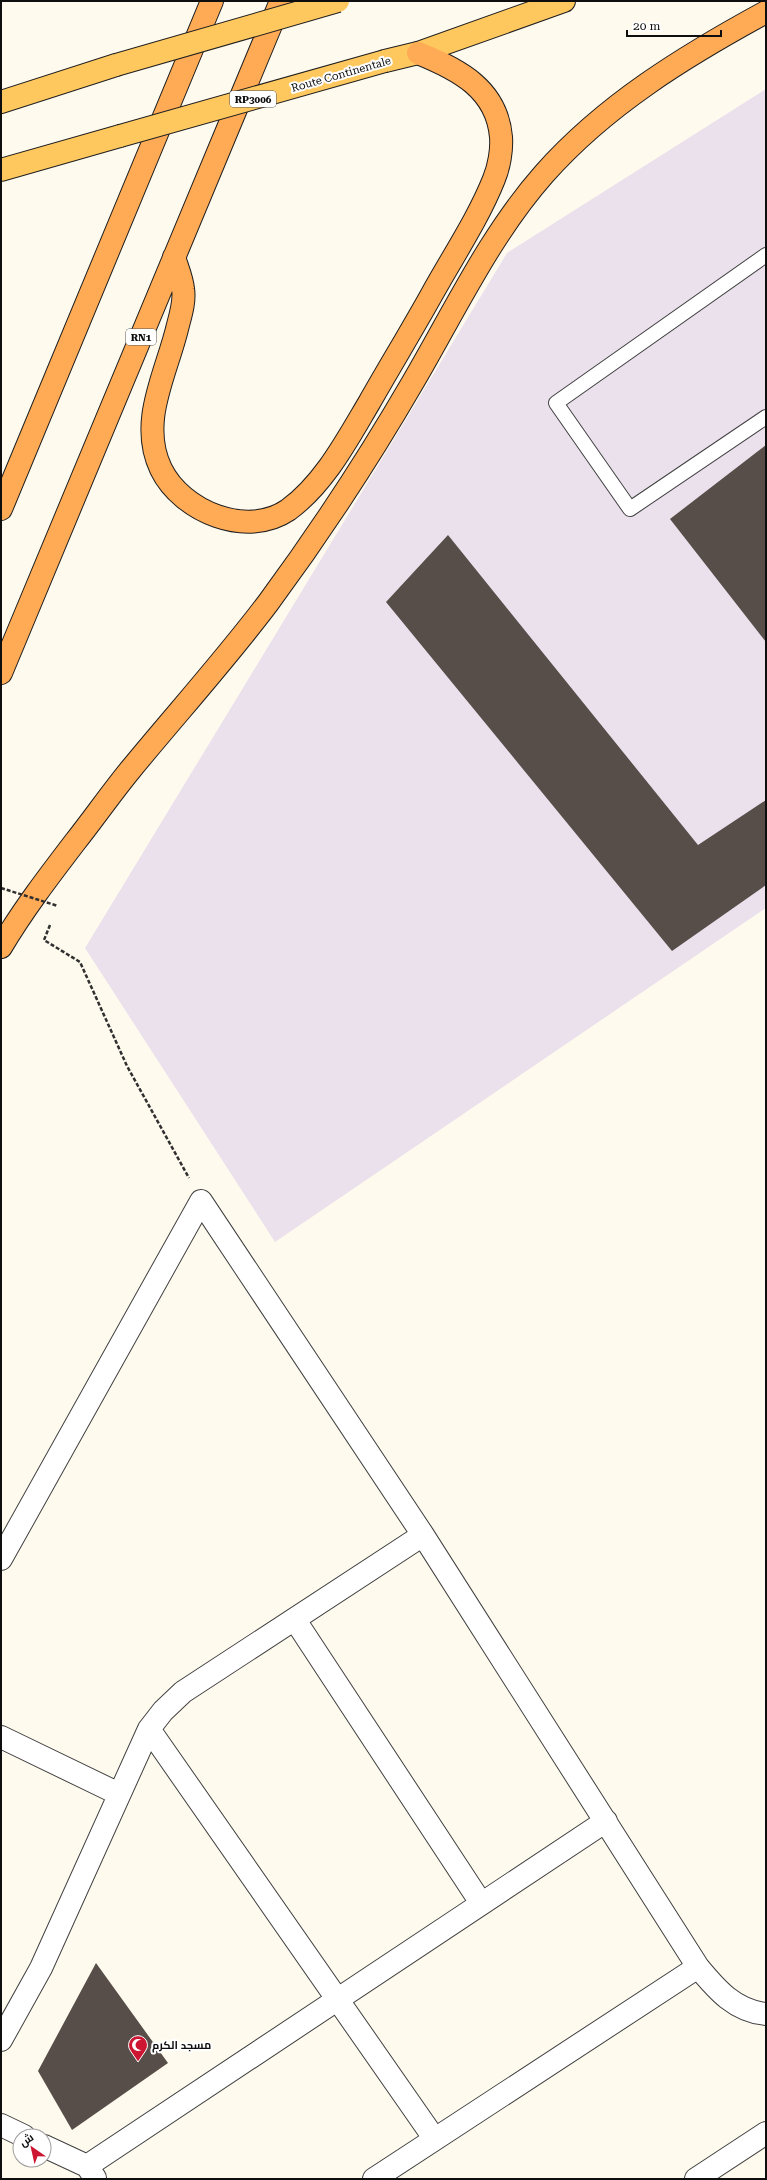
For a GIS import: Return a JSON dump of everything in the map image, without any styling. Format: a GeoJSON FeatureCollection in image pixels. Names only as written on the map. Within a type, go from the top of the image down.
{"type":"FeatureCollection","features":[{"type":"Feature","properties":{"kind":"highway"},"geometry":{"type":"LineString","coordinates":[[1,510],[212,1]]}},
{"type":"Feature","properties":{"kind":"highway","name":"RN1"},"geometry":{"type":"LineString","coordinates":[[1,673],[281,1]]}},
{"type":"Feature","properties":{"kind":"highway"},"geometry":{"type":"LineString","coordinates":[[1,947],[52,873],[130,770],[233,649],[274,595],[316,535],[403,397],[497,238],[542,176],[578,139],[625,100],[683,59],[766,12]]}},
{"type":"Feature","properties":{"kind":"highway"},"geometry":{"type":"LineString","coordinates":[[174,257],[184,290],[175,338],[153,412],[151,431],[153,447],[162,472],[183,498],[198,508],[213,515],[233,519],[251,522],[267,520],[286,512],[301,500],[332,463],[424,309],[478,213],[496,175],[501,137],[497,120],[481,90],[468,77],[447,64],[418,53]]}},
{"type":"Feature","properties":{"kind":"main road"},"geometry":{"type":"LineString","coordinates":[[1,102],[116,65],[338,1]]}},
{"type":"Feature","properties":{"kind":"main road","name":"Route Continentale"},"geometry":{"type":"LineString","coordinates":[[1,170],[418,53],[564,1]]}},
{"type":"Feature","properties":{"kind":"street"},"geometry":{"type":"LineString","coordinates":[[1,1559],[201,1201],[423,1534],[698,1967],[717,1988],[736,2005],[748,2010],[766,2014]]}},
{"type":"Feature","properties":{"kind":"street"},"geometry":{"type":"LineString","coordinates":[[1,2040],[7,2017],[41,1968],[149,1730],[163,1711],[183,1692],[295,1620],[423,1534]]}},
{"type":"Feature","properties":{"kind":"street"},"geometry":{"type":"LineString","coordinates":[[295,1620],[481,1903]]}},
{"type":"Feature","properties":{"kind":"street"},"geometry":{"type":"LineString","coordinates":[[149,1730],[434,2138]]}},
{"type":"Feature","properties":{"kind":"street"},"geometry":{"type":"LineString","coordinates":[[1,1737],[119,1794]]}},
{"type":"Feature","properties":{"kind":"street"},"geometry":{"type":"LineString","coordinates":[[52,2151],[91,2173],[338,1999],[606,1821]]}},
{"type":"Feature","properties":{"kind":"street"},"geometry":{"type":"LineString","coordinates":[[374,2179],[434,2138],[698,1967]]}},
{"type":"Feature","properties":{"kind":"street"},"geometry":{"type":"LineString","coordinates":[[1,2125],[12,2130]]}},
{"type":"Feature","properties":{"kind":"street"},"geometry":{"type":"LineString","coordinates":[[696,2179],[766,2133]]}},
{"type":"Feature","properties":{"kind":"lane"},"geometry":{"type":"LineString","coordinates":[[766,255],[556,403],[630,510],[766,417]]}},
{"type":"Feature","properties":{"kind":"path"},"geometry":{"type":"LineString","coordinates":[[1,888],[58,906],[55,913]]}},
{"type":"Feature","properties":{"kind":"path"},"geometry":{"type":"LineString","coordinates":[[52,920],[44,940],[80,962],[127,1066],[201,1201]]}},
{"type":"Feature","properties":{"kind":"shaded area"},"geometry":{"type":"Polygon","coordinates":[[[766,89],[766,908],[275,1242],[85,948],[507,253],[766,89]]]}},
{"type":"Feature","properties":{"kind":"building"},"geometry":{"type":"Polygon","coordinates":[[[766,445],[766,642],[670,519],[766,445]]]}},
{"type":"Feature","properties":{"kind":"building"},"geometry":{"type":"Polygon","coordinates":[[[448,535],[698,845],[766,800],[766,885],[672,951],[386,602],[448,535]]]}},
{"type":"Feature","properties":{"kind":"building"},"geometry":{"type":"Polygon","coordinates":[[[96,1963],[168,2063],[72,2130],[38,2071],[96,1963]]]}},
{"type":"Feature","properties":{"kind":"place","name":"مسجد الكرم"},"geometry":{"type":"Point","coordinates":[138,2062]}}]}
